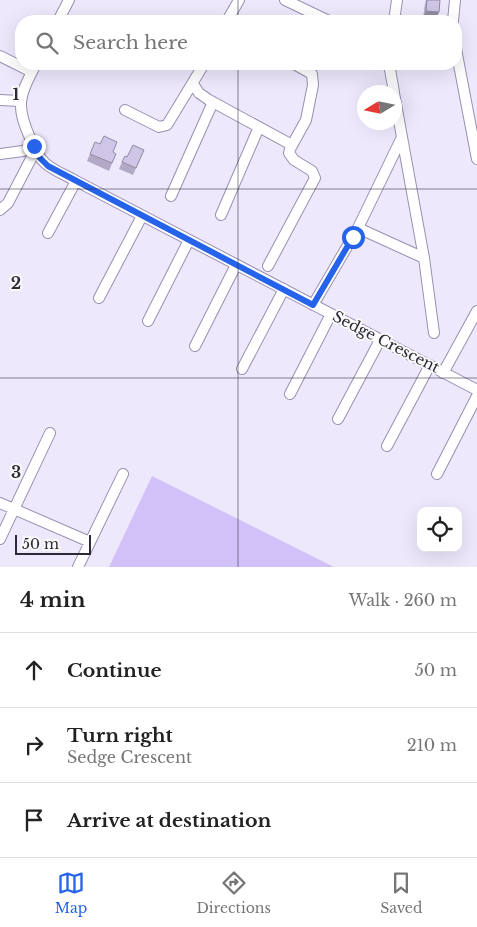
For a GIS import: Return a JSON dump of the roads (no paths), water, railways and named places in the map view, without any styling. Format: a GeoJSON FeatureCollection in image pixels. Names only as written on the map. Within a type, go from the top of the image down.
{"type":"FeatureCollection","features":[{"type":"Feature","properties":{"kind":"street"},"geometry":{"type":"LineString","coordinates":[[61,15],[69,0]]}},
{"type":"Feature","properties":{"kind":"street"},"geometry":{"type":"LineString","coordinates":[[230,15],[239,0]]}},
{"type":"Feature","properties":{"kind":"street"},"geometry":{"type":"LineString","coordinates":[[285,0],[302,4],[319,15]]}},
{"type":"Feature","properties":{"kind":"street"},"geometry":{"type":"LineString","coordinates":[[395,15],[397,0]]}},
{"type":"Feature","properties":{"kind":"street"},"geometry":{"type":"LineString","coordinates":[[454,15],[455,0]]}},
{"type":"Feature","properties":{"kind":"street"},"geometry":{"type":"LineString","coordinates":[[0,56],[15,61]]}},
{"type":"Feature","properties":{"kind":"street"},"geometry":{"type":"LineString","coordinates":[[0,100],[20,101],[33,70]]}},
{"type":"Feature","properties":{"kind":"street"},"geometry":{"type":"LineString","coordinates":[[125,110],[159,127],[168,126],[201,70]]}},
{"type":"Feature","properties":{"kind":"street"},"geometry":{"type":"LineString","coordinates":[[268,266],[314,178],[312,171],[290,156],[289,151],[306,120],[313,75],[305,70]]}},
{"type":"Feature","properties":{"kind":"street"},"geometry":{"type":"LineString","coordinates":[[390,70],[393,85]]}},
{"type":"Feature","properties":{"kind":"street"},"geometry":{"type":"LineString","coordinates":[[460,70],[477,159]]}},
{"type":"Feature","properties":{"kind":"street"},"geometry":{"type":"LineString","coordinates":[[193,84],[202,95],[213,102],[292,145]]}},
{"type":"Feature","properties":{"kind":"street","name":"Sedge Crescent"},"geometry":{"type":"LineString","coordinates":[[20,101],[22,121],[34,149],[44,163],[443,372],[477,311]]}},
{"type":"Feature","properties":{"kind":"street"},"geometry":{"type":"LineString","coordinates":[[172,196],[213,102]]}},
{"type":"Feature","properties":{"kind":"street"},"geometry":{"type":"LineString","coordinates":[[221,215],[259,127]]}},
{"type":"Feature","properties":{"kind":"street"},"geometry":{"type":"LineString","coordinates":[[401,130],[424,258],[434,334]]}},
{"type":"Feature","properties":{"kind":"street"},"geometry":{"type":"LineString","coordinates":[[313,305],[358,228],[402,137]]}},
{"type":"Feature","properties":{"kind":"street"},"geometry":{"type":"LineString","coordinates":[[0,154],[34,149]]}},
{"type":"Feature","properties":{"kind":"street"},"geometry":{"type":"LineString","coordinates":[[0,210],[8,203],[34,149]]}},
{"type":"Feature","properties":{"kind":"street"},"geometry":{"type":"LineString","coordinates":[[48,233],[76,181]]}},
{"type":"Feature","properties":{"kind":"street"},"geometry":{"type":"LineString","coordinates":[[99,298],[142,216]]}},
{"type":"Feature","properties":{"kind":"street"},"geometry":{"type":"LineString","coordinates":[[358,228],[424,258]]}},
{"type":"Feature","properties":{"kind":"street"},"geometry":{"type":"LineString","coordinates":[[148,321],[189,240]]}},
{"type":"Feature","properties":{"kind":"street"},"geometry":{"type":"LineString","coordinates":[[195,346],[236,265]]}},
{"type":"Feature","properties":{"kind":"street"},"geometry":{"type":"LineString","coordinates":[[242,369],[284,290]]}},
{"type":"Feature","properties":{"kind":"street"},"geometry":{"type":"LineString","coordinates":[[290,394],[331,314]]}},
{"type":"Feature","properties":{"kind":"street"},"geometry":{"type":"LineString","coordinates":[[338,419],[380,340]]}},
{"type":"Feature","properties":{"kind":"street"},"geometry":{"type":"LineString","coordinates":[[387,446],[430,366]]}},
{"type":"Feature","properties":{"kind":"street"},"geometry":{"type":"LineString","coordinates":[[443,372],[477,390]]}},
{"type":"Feature","properties":{"kind":"street"},"geometry":{"type":"LineString","coordinates":[[437,474],[477,396]]}},
{"type":"Feature","properties":{"kind":"street"},"geometry":{"type":"LineString","coordinates":[[0,538],[50,433]]}},
{"type":"Feature","properties":{"kind":"street"},"geometry":{"type":"LineString","coordinates":[[78,567],[123,474]]}},
{"type":"Feature","properties":{"kind":"street"},"geometry":{"type":"LineString","coordinates":[[0,502],[90,542]]}}]}
